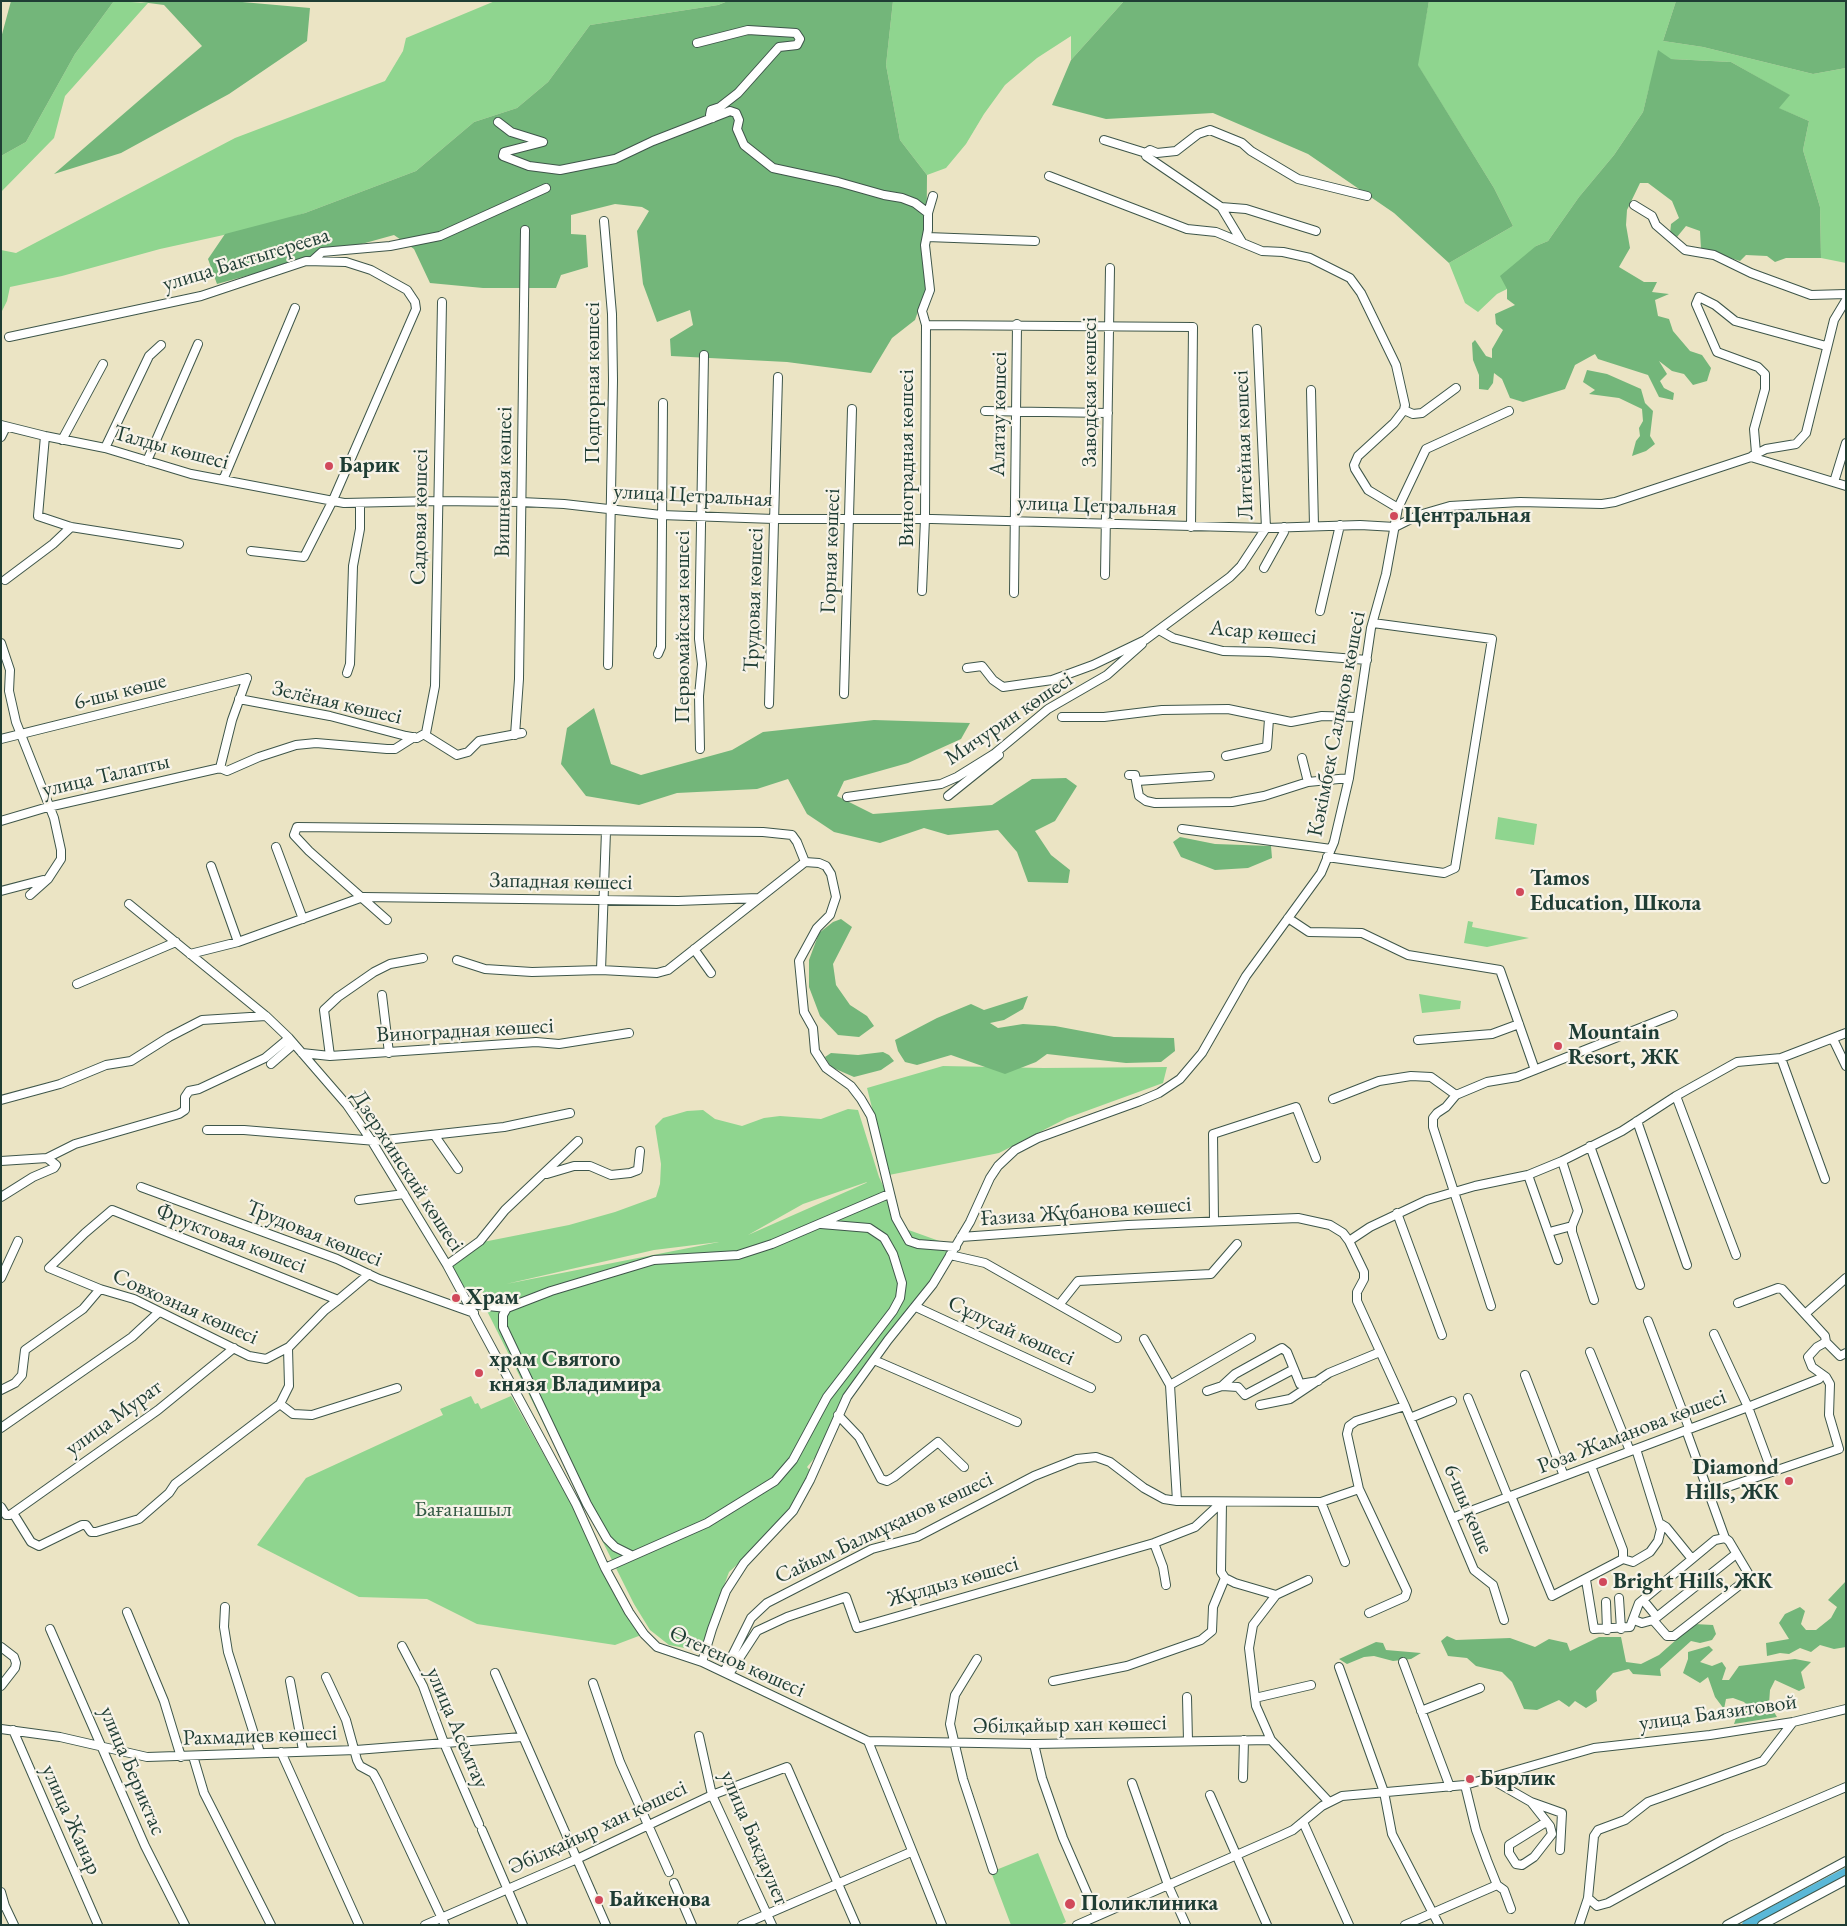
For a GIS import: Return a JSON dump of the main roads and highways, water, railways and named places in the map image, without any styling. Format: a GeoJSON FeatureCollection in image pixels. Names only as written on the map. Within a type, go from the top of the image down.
{"type":"FeatureCollection","features":[{"type":"Feature","properties":{"kind":"waterway"},"geometry":{"type":"LineString","coordinates":[[1747,1925],[1846,1873]]}},
{"type":"Feature","properties":{"kind":"place","name":"Барик"},"geometry":{"type":"Point","coordinates":[329,466]}},
{"type":"Feature","properties":{"kind":"place","name":"Центральная"},"geometry":{"type":"Point","coordinates":[1394,516]}},
{"type":"Feature","properties":{"kind":"place","name":"Tamos Education, Школа"},"geometry":{"type":"Point","coordinates":[1520,892]}},
{"type":"Feature","properties":{"kind":"place","name":"Mountain Resort, ЖК"},"geometry":{"type":"Point","coordinates":[1558,1046]}},
{"type":"Feature","properties":{"kind":"place","name":"Храм"},"geometry":{"type":"Point","coordinates":[456,1298]}},
{"type":"Feature","properties":{"kind":"place","name":"храм Святого князя Владимира"},"geometry":{"type":"Point","coordinates":[479,1373]}},
{"type":"Feature","properties":{"kind":"place","name":"Diamond Hills, ЖК"},"geometry":{"type":"Point","coordinates":[1789,1481]}},
{"type":"Feature","properties":{"kind":"place","name":"Bright Hills, ЖК"},"geometry":{"type":"Point","coordinates":[1603,1582]}},
{"type":"Feature","properties":{"kind":"place","name":"Бирлик"},"geometry":{"type":"Point","coordinates":[1470,1779]}},
{"type":"Feature","properties":{"kind":"place","name":"Байкенова"},"geometry":{"type":"Point","coordinates":[599,1900]}},
{"type":"Feature","properties":{"kind":"place","name":"Поликлиника"},"geometry":{"type":"Point","coordinates":[1070,1904]}},
{"type":"Feature","properties":{"kind":"park label","name":"Бағанашыл"},"geometry":{"type":"Point","coordinates":[463,1510]}}]}
